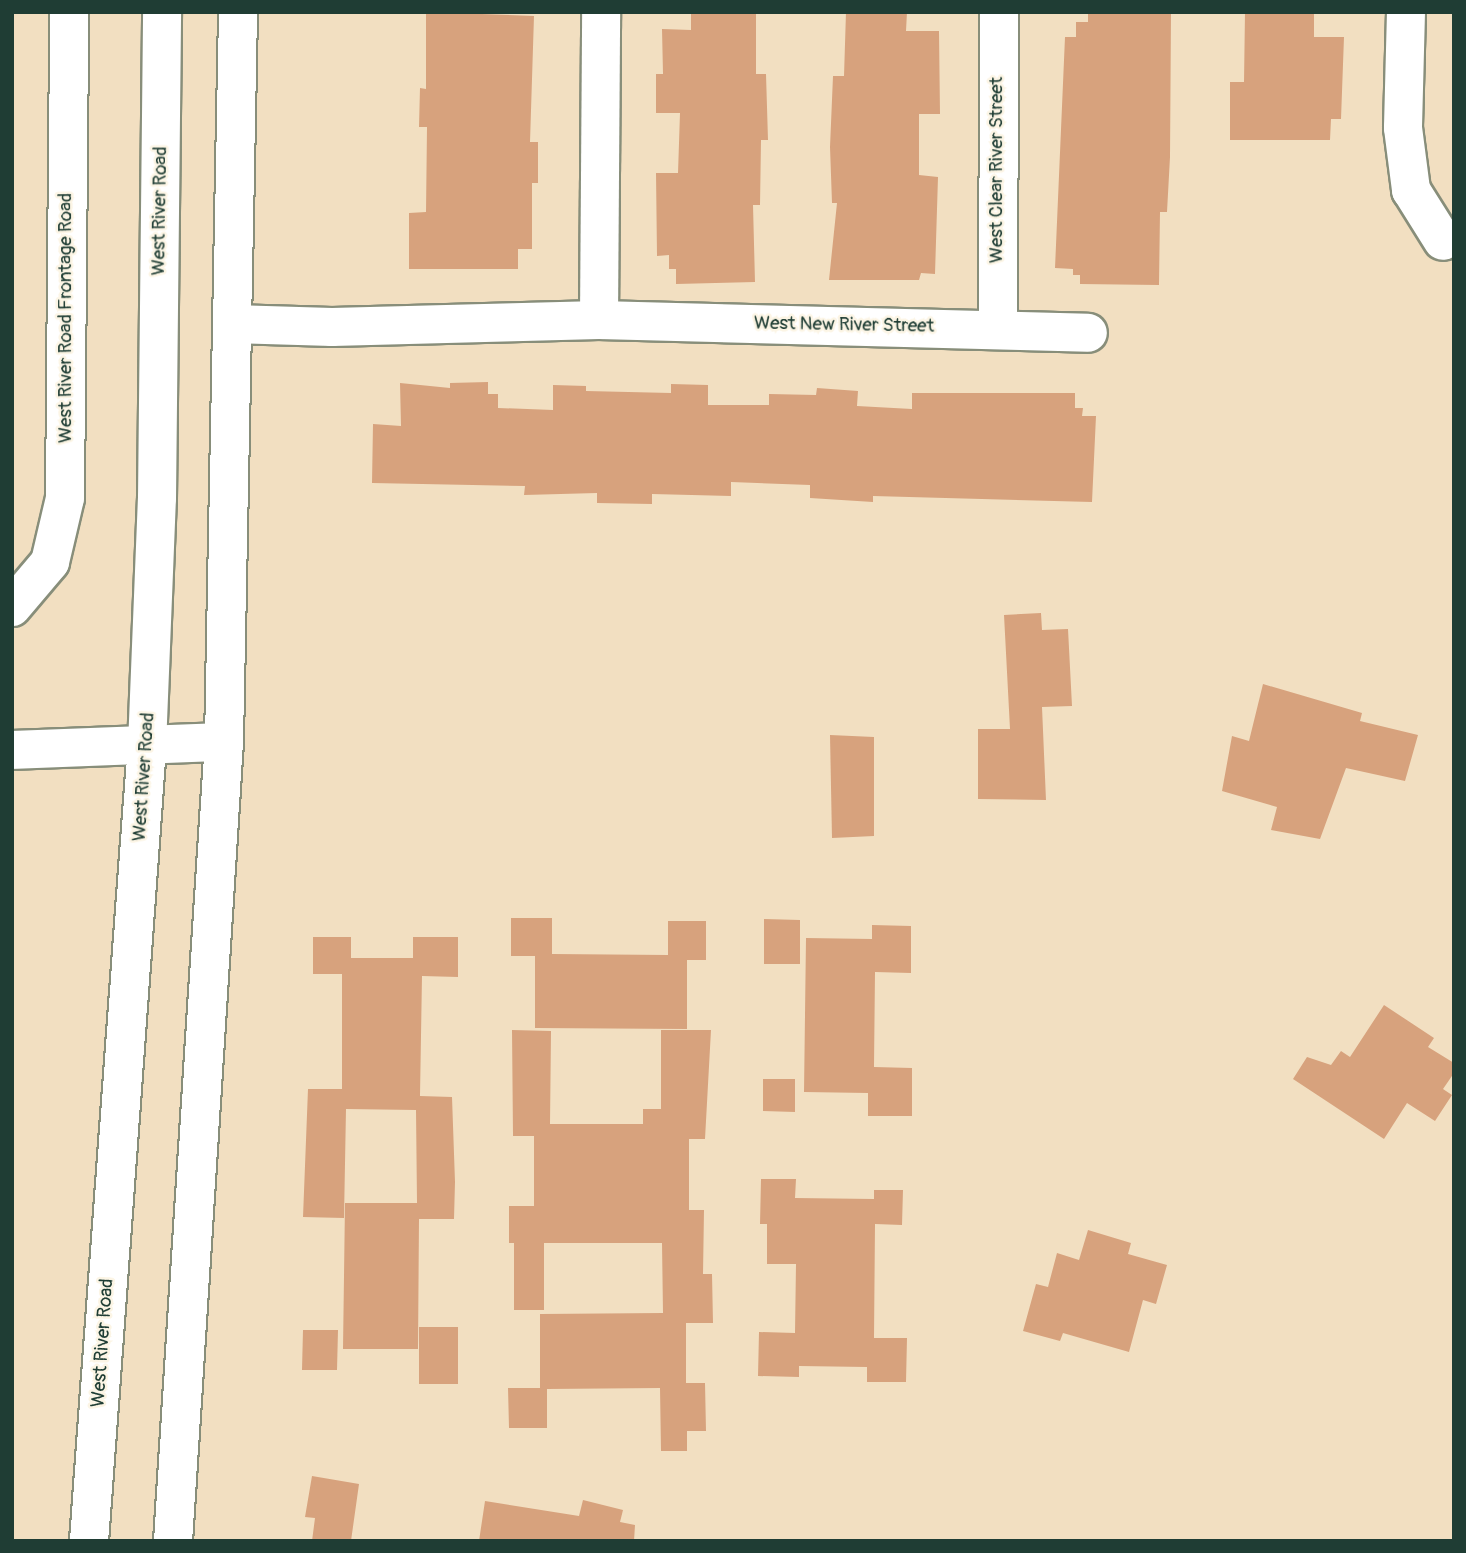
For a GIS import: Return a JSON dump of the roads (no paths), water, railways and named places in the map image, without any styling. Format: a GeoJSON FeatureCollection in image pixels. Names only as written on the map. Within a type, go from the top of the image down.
{"type":"FeatureCollection","features":[{"type":"Feature","properties":{"kind":"main road","name":"West River Road Frontage Road"},"geometry":{"type":"LineString","coordinates":[[12,607],[50,562],[65,498],[69,12]]}},
{"type":"Feature","properties":{"kind":"main road","name":"West River Road"},"geometry":{"type":"LineString","coordinates":[[89,1541],[146,746],[157,498],[162,12]]}},
{"type":"Feature","properties":{"kind":"main road"},"geometry":{"type":"LineString","coordinates":[[173,1541],[223,742],[238,12]]}},
{"type":"Feature","properties":{"kind":"main road"},"geometry":{"type":"LineString","coordinates":[[599,320],[601,12]]}},
{"type":"Feature","properties":{"kind":"main road","name":"West Clear River Street"},"geometry":{"type":"LineString","coordinates":[[998,328],[999,12]]}},
{"type":"Feature","properties":{"kind":"main road"},"geometry":{"type":"LineString","coordinates":[[1406,12],[1403,128],[1411,190],[1443,240]]}},
{"type":"Feature","properties":{"kind":"main road","name":"West New River Street"},"geometry":{"type":"LineString","coordinates":[[232,324],[332,327],[599,320],[998,328],[1088,333]]}},
{"type":"Feature","properties":{"kind":"main road"},"geometry":{"type":"LineString","coordinates":[[12,750],[223,742]]}}]}
